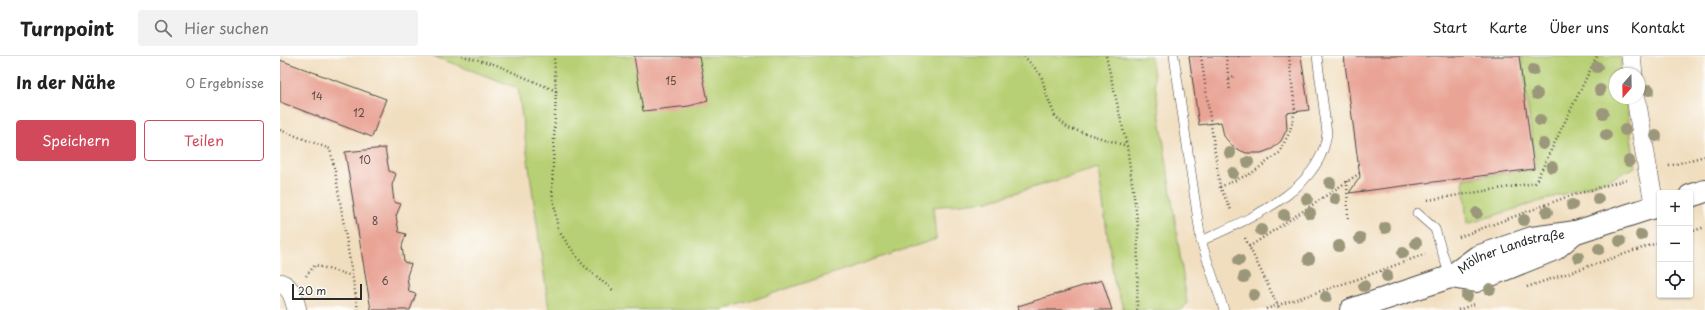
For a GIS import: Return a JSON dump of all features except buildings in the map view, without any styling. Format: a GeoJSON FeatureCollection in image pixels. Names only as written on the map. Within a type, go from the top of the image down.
{"type":"FeatureCollection","features":[{"type":"Feature","properties":{"kind":"street"},"geometry":{"type":"LineString","coordinates":[[1631,56],[1632,68]]}},
{"type":"Feature","properties":{"kind":"street"},"geometry":{"type":"LineString","coordinates":[[1637,104],[1648,172],[1657,203]]}},
{"type":"Feature","properties":{"kind":"street"},"geometry":{"type":"LineString","coordinates":[[1693,195],[1705,191]]}},
{"type":"Feature","properties":{"kind":"street","name":"Möllner Landstraße"},"geometry":{"type":"LineString","coordinates":[[1351,310],[1450,278],[1476,280],[1555,249],[1576,232],[1657,206]]}},
{"type":"Feature","properties":{"kind":"lane"},"geometry":{"type":"LineString","coordinates":[[1174,56],[1201,242],[1224,310]]}},
{"type":"Feature","properties":{"kind":"lane"},"geometry":{"type":"LineString","coordinates":[[1201,242],[1238,224],[1289,193],[1307,178],[1321,158],[1326,145],[1327,133],[1316,56]]}},
{"type":"Feature","properties":{"kind":"lane"},"geometry":{"type":"LineString","coordinates":[[1417,213],[1435,229],[1450,278]]}},
{"type":"Feature","properties":{"kind":"path"},"geometry":{"type":"LineString","coordinates":[[462,56],[494,64],[556,91]]}},
{"type":"Feature","properties":{"kind":"path"},"geometry":{"type":"LineString","coordinates":[[554,56],[556,91],[552,190],[558,230],[583,265],[614,291]]}},
{"type":"Feature","properties":{"kind":"path"},"geometry":{"type":"LineString","coordinates":[[1024,56],[1041,75],[1055,116],[1068,128],[1128,146]]}},
{"type":"Feature","properties":{"kind":"path"},"geometry":{"type":"LineString","coordinates":[[1106,56],[1128,146],[1138,226],[1137,310]]}},
{"type":"Feature","properties":{"kind":"path"},"geometry":{"type":"LineString","coordinates":[[1201,56],[1220,187],[1280,310]]}},
{"type":"Feature","properties":{"kind":"path"},"geometry":{"type":"LineString","coordinates":[[1226,56],[1230,91]]}},
{"type":"Feature","properties":{"kind":"path"},"geometry":{"type":"LineString","coordinates":[[1220,187],[1252,173],[1279,153],[1290,131],[1295,111],[1288,56]]}},
{"type":"Feature","properties":{"kind":"path"},"geometry":{"type":"LineString","coordinates":[[1423,201],[1535,183],[1597,56]]}},
{"type":"Feature","properties":{"kind":"path"},"geometry":{"type":"LineString","coordinates":[[1229,79],[1234,76]]}},
{"type":"Feature","properties":{"kind":"path"},"geometry":{"type":"LineString","coordinates":[[280,130],[330,149],[358,310]]}},
{"type":"Feature","properties":{"kind":"path"},"geometry":{"type":"LineString","coordinates":[[1459,237],[1564,198],[1705,156]]}},
{"type":"Feature","properties":{"kind":"path"},"geometry":{"type":"LineString","coordinates":[[1249,247],[1360,173]]}},
{"type":"Feature","properties":{"kind":"path"},"geometry":{"type":"LineString","coordinates":[[1347,181],[1348,218]]}},
{"type":"Feature","properties":{"kind":"path"},"geometry":{"type":"LineString","coordinates":[[1693,231],[1705,227]]}},
{"type":"Feature","properties":{"kind":"path"},"geometry":{"type":"LineString","coordinates":[[1523,288],[1657,243]]}},
{"type":"Feature","properties":{"kind":"path"},"geometry":{"type":"LineString","coordinates":[[1266,309],[1372,275],[1416,259],[1429,252]]}},
{"type":"Feature","properties":{"kind":"path"},"geometry":{"type":"LineString","coordinates":[[290,295],[315,265],[352,276]]}},
{"type":"Feature","properties":{"kind":"path"},"geometry":{"type":"LineString","coordinates":[[1458,310],[1480,303]]}},
{"type":"Feature","properties":{"kind":"green space"},"geometry":{"type":"Polygon","coordinates":[[[433,56],[1151,56],[1187,303],[1182,310],[1124,310],[1114,281],[1098,168],[988,201],[933,207],[936,239],[723,310],[549,310],[518,88],[433,56]]]}},
{"type":"Feature","properties":{"kind":"green space"},"geometry":{"type":"Polygon","coordinates":[[[1521,56],[1620,56],[1621,68],[1609,68],[1609,104],[1627,104],[1635,167],[1608,180],[1467,224],[1463,179],[1536,169],[1521,56]]]}}]}
